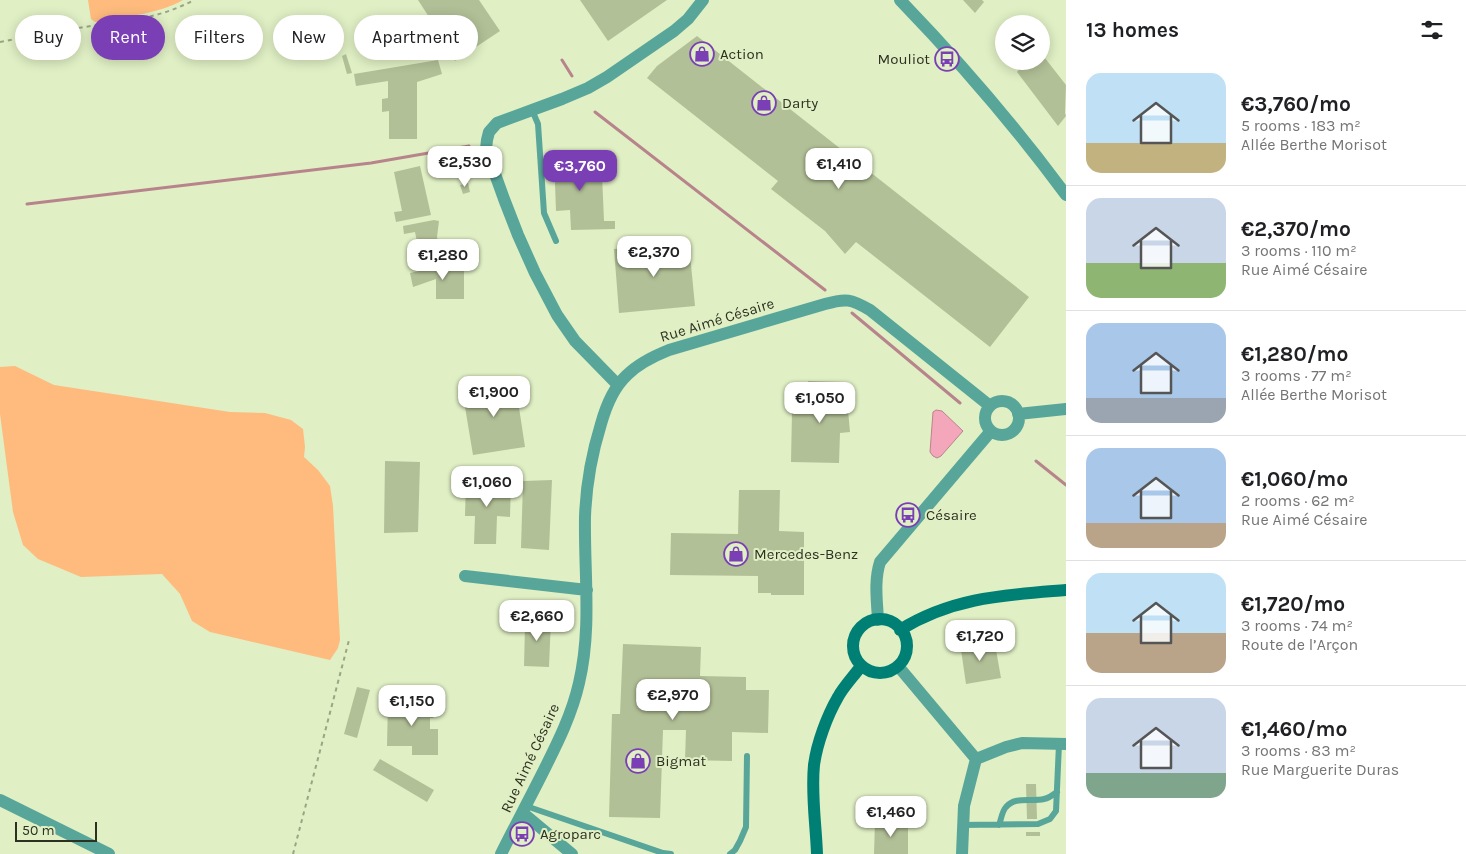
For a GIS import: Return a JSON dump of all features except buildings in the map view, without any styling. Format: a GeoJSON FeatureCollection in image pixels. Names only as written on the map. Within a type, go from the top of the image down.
{"type":"FeatureCollection","features":[{"type":"Feature","properties":{"kind":"street"},"geometry":{"type":"LineString","coordinates":[[618,385],[575,341],[557,315],[518,235],[486,149],[486,140],[489,132],[497,123],[588,88],[607,77],[674,31],[688,19],[703,0]]}},
{"type":"Feature","properties":{"kind":"street"},"geometry":{"type":"LineString","coordinates":[[900,0],[985,92],[1066,194]]}},
{"type":"Feature","properties":{"kind":"street","name":"Rue Aimé Césaire"},"geometry":{"type":"LineString","coordinates":[[501,854],[559,739],[579,684],[586,636],[585,515],[591,467],[595,443],[606,408],[618,385],[627,375],[647,360],[669,350],[830,302],[854,301],[870,310],[990,406]]}},
{"type":"Feature","properties":{"kind":"street"},"geometry":{"type":"LineString","coordinates":[[1006,402],[1016,409],[1018,414],[1016,428],[1004,435],[997,435],[991,431],[985,419],[990,406],[995,403],[1006,402]]}},
{"type":"Feature","properties":{"kind":"street"},"geometry":{"type":"LineString","coordinates":[[1018,414],[1066,409]]}},
{"type":"Feature","properties":{"kind":"street"},"geometry":{"type":"LineString","coordinates":[[878,620],[876,585],[880,562],[991,431]]}},
{"type":"Feature","properties":{"kind":"street"},"geometry":{"type":"LineString","coordinates":[[465,576],[587,590]]}},
{"type":"Feature","properties":{"kind":"street"},"geometry":{"type":"LineString","coordinates":[[900,630],[927,615],[963,603],[1009,595],[1066,590]]}},
{"type":"Feature","properties":{"kind":"street"},"geometry":{"type":"LineString","coordinates":[[878,620],[890,622],[900,630],[904,635],[906,648],[905,655],[898,666],[888,672],[877,673],[861,666],[853,650],[854,637],[861,627],[866,623],[878,620]]}},
{"type":"Feature","properties":{"kind":"street"},"geometry":{"type":"LineString","coordinates":[[817,854],[814,765],[829,714],[839,695],[861,666]]}},
{"type":"Feature","properties":{"kind":"street"},"geometry":{"type":"LineString","coordinates":[[898,666],[976,759]]}},
{"type":"Feature","properties":{"kind":"street"},"geometry":{"type":"LineString","coordinates":[[976,759],[1022,743],[1063,744]]}},
{"type":"Feature","properties":{"kind":"street"},"geometry":{"type":"LineString","coordinates":[[962,854],[964,806],[976,759]]}},
{"type":"Feature","properties":{"kind":"street"},"geometry":{"type":"LineString","coordinates":[[0,800],[108,854]]}},
{"type":"Feature","properties":{"kind":"street"},"geometry":{"type":"LineString","coordinates":[[525,809],[572,854]]}},
{"type":"Feature","properties":{"kind":"lane"},"geometry":{"type":"LineString","coordinates":[[532,110],[538,124],[544,213],[556,241]]}},
{"type":"Feature","properties":{"kind":"lane"},"geometry":{"type":"LineString","coordinates":[[962,825],[1038,824],[1050,819],[1056,811],[1063,744]]}},
{"type":"Feature","properties":{"kind":"lane"},"geometry":{"type":"LineString","coordinates":[[730,854],[735,850],[746,827],[747,756]]}},
{"type":"Feature","properties":{"kind":"lane"},"geometry":{"type":"LineString","coordinates":[[999,825],[1004,808],[1011,802],[1044,799],[1051,797],[1057,792]]}},
{"type":"Feature","properties":{"kind":"lane"},"geometry":{"type":"LineString","coordinates":[[525,809],[670,854]]}},
{"type":"Feature","properties":{"kind":"path"},"geometry":{"type":"LineString","coordinates":[[0,42],[153,17],[194,0]]}},
{"type":"Feature","properties":{"kind":"path"},"geometry":{"type":"LineString","coordinates":[[293,854],[349,640]]}},
{"type":"Feature","properties":{"kind":"shaded area"},"geometry":{"type":"Polygon","coordinates":[[[88,0],[183,0],[163,9],[138,15],[91,15],[91,19],[88,0]]]}},
{"type":"Feature","properties":{"kind":"shaded area"},"geometry":{"type":"Polygon","coordinates":[[[15,366],[54,385],[230,412],[265,413],[291,420],[303,429],[304,457],[318,470],[330,486],[333,506],[340,640],[338,648],[330,660],[210,632],[192,621],[180,594],[162,574],[81,577],[38,559],[23,545],[13,512],[0,414],[0,367],[15,366]]]}},
{"type":"Feature","properties":{"kind":"shaded area"},"geometry":{"type":"Polygon","coordinates":[[[936,410],[942,411],[963,431],[937,458],[930,452],[933,412],[936,410]]]}},
{"type":"Feature","properties":{"kind":"waterway"},"geometry":{"type":"LineString","coordinates":[[562,60],[572,76]]}},
{"type":"Feature","properties":{"kind":"waterway"},"geometry":{"type":"LineString","coordinates":[[595,112],[825,290]]}},
{"type":"Feature","properties":{"kind":"waterway"},"geometry":{"type":"LineString","coordinates":[[27,204],[371,163],[469,146]]}},
{"type":"Feature","properties":{"kind":"waterway"},"geometry":{"type":"LineString","coordinates":[[852,313],[960,403]]}},
{"type":"Feature","properties":{"kind":"waterway"},"geometry":{"type":"LineString","coordinates":[[1036,461],[1066,485]]}},
{"type":"Feature","properties":{"kind":"place","name":"Action"},"geometry":{"type":"Point","coordinates":[702,54]}},
{"type":"Feature","properties":{"kind":"place","name":"Mouliot"},"geometry":{"type":"Point","coordinates":[947,59]}},
{"type":"Feature","properties":{"kind":"place","name":"Darty"},"geometry":{"type":"Point","coordinates":[764,103]}},
{"type":"Feature","properties":{"kind":"place","name":"Césaire"},"geometry":{"type":"Point","coordinates":[908,515]}},
{"type":"Feature","properties":{"kind":"place","name":"Mercedes-Benz"},"geometry":{"type":"Point","coordinates":[736,554]}},
{"type":"Feature","properties":{"kind":"place","name":"Bigmat"},"geometry":{"type":"Point","coordinates":[638,761]}},
{"type":"Feature","properties":{"kind":"place","name":"Agroparc"},"geometry":{"type":"Point","coordinates":[522,834]}}]}
